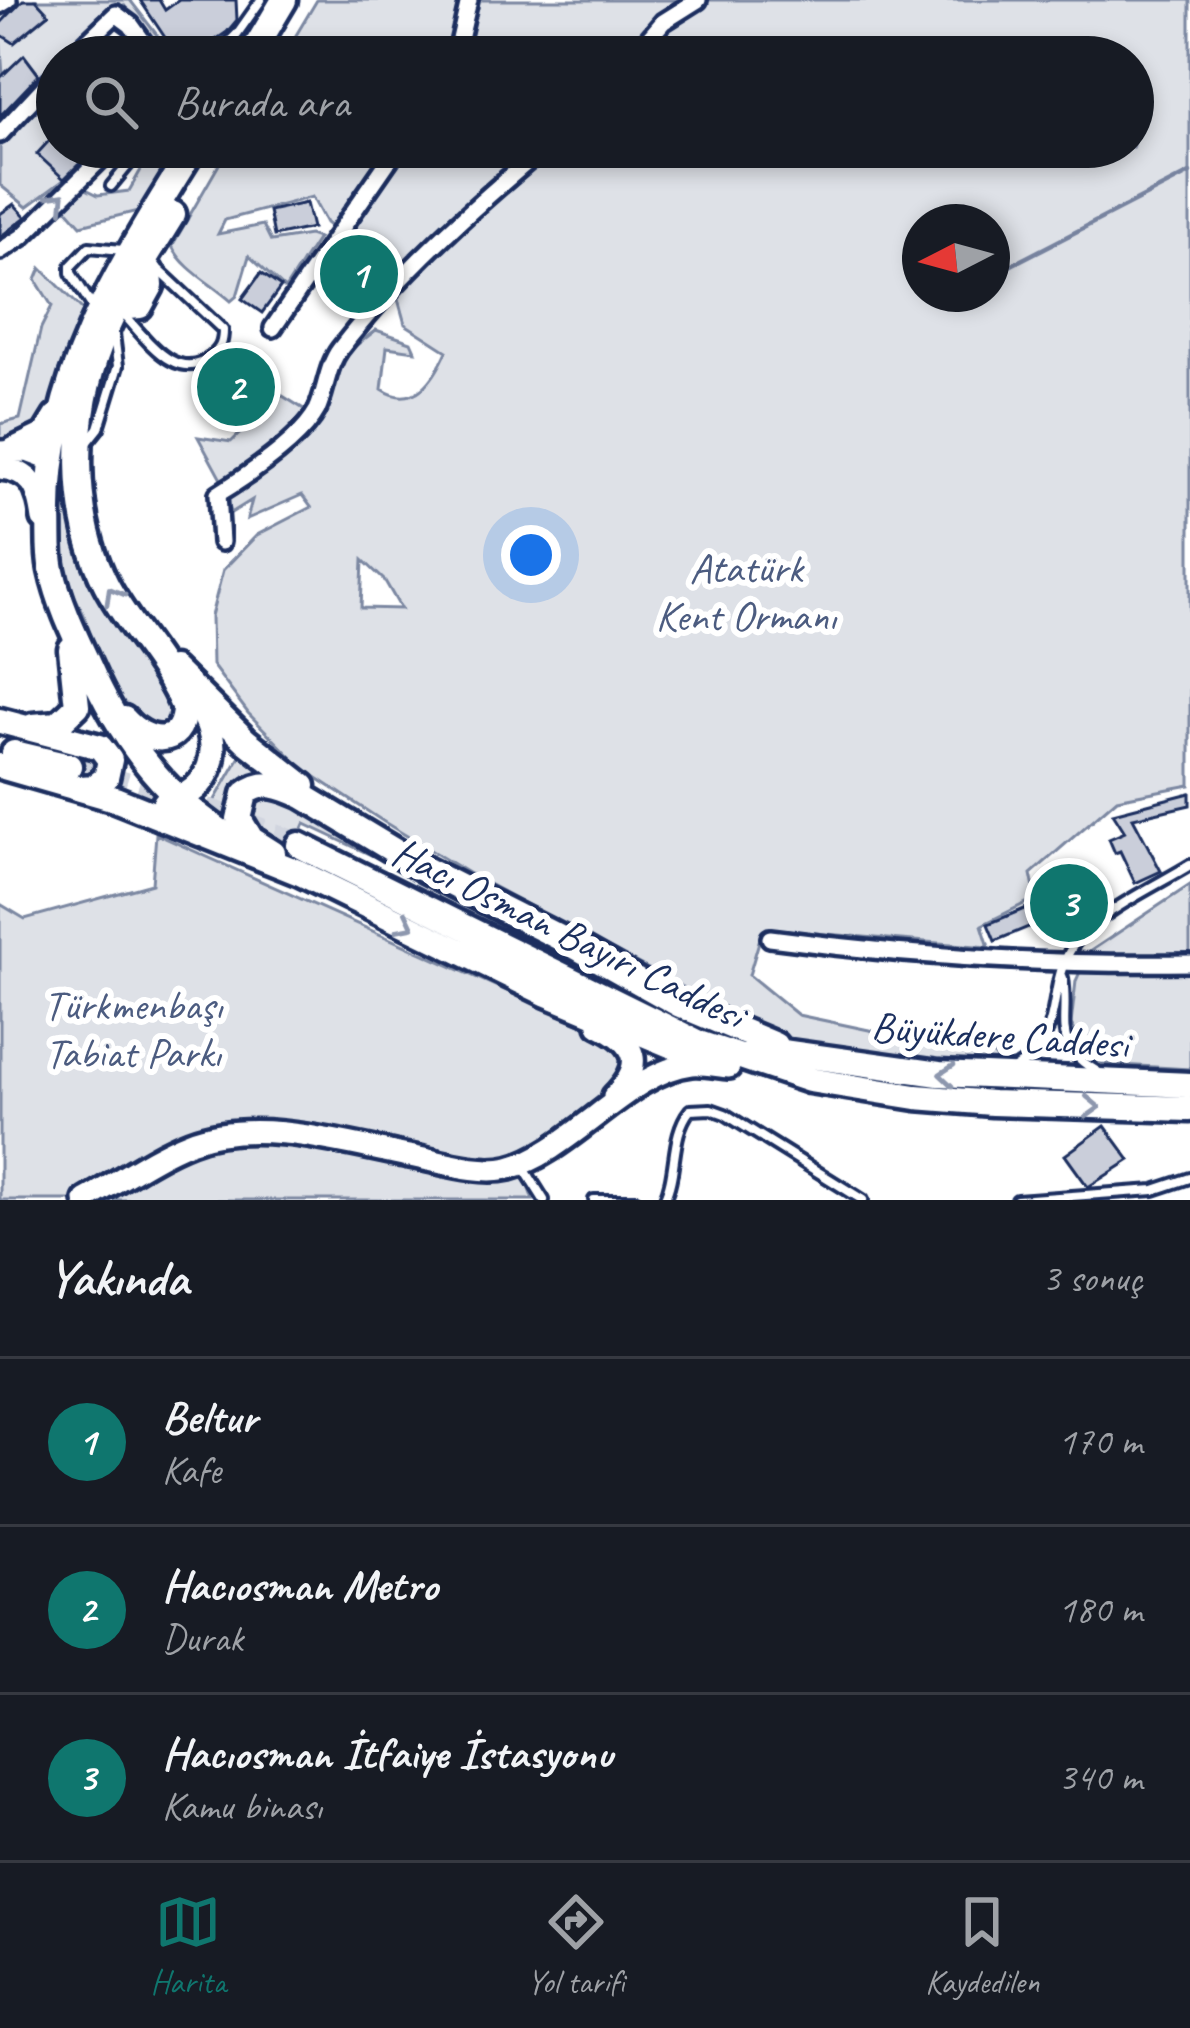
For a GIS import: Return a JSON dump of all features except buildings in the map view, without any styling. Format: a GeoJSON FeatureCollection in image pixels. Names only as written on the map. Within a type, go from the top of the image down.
{"type":"FeatureCollection","features":[{"type":"Feature","properties":{"kind":"main road"},"geometry":{"type":"LineString","coordinates":[[263,36],[284,0]]}},
{"type":"Feature","properties":{"kind":"main road"},"geometry":{"type":"LineString","coordinates":[[277,36],[298,0]]}},
{"type":"Feature","properties":{"kind":"main road"},"geometry":{"type":"LineString","coordinates":[[49,546],[51,460],[79,352],[108,311],[183,168]]}},
{"type":"Feature","properties":{"kind":"main road"},"geometry":{"type":"LineString","coordinates":[[137,258],[198,168]]}},
{"type":"Feature","properties":{"kind":"main road"},"geometry":{"type":"LineString","coordinates":[[108,311],[135,308],[144,301],[152,286],[137,258]]}},
{"type":"Feature","properties":{"kind":"main road"},"geometry":{"type":"LineString","coordinates":[[92,553],[80,448],[108,311]]}},
{"type":"Feature","properties":{"kind":"main road"},"geometry":{"type":"LineString","coordinates":[[5,457],[45,435],[64,398]]}},
{"type":"Feature","properties":{"kind":"main road"},"geometry":{"type":"LineString","coordinates":[[5,457],[34,452],[51,460],[69,482],[78,525],[109,591],[180,700],[182,726],[168,739],[148,739],[104,701]]}},
{"type":"Feature","properties":{"kind":"main road"},"geometry":{"type":"LineString","coordinates":[[5,457],[35,484],[67,619],[77,706],[58,724],[12,724]]}},
{"type":"Feature","properties":{"kind":"main road"},"geometry":{"type":"LineString","coordinates":[[67,619],[104,701],[141,760],[180,800],[260,857]]}},
{"type":"Feature","properties":{"kind":"main road"},"geometry":{"type":"LineString","coordinates":[[137,635],[253,747],[347,821]]}},
{"type":"Feature","properties":{"kind":"main road"},"geometry":{"type":"LineString","coordinates":[[116,799],[153,804],[180,800],[207,777],[215,745],[208,721],[175,672]]}},
{"type":"Feature","properties":{"kind":"main road"},"geometry":{"type":"LineString","coordinates":[[0,750],[74,769],[94,787],[106,778],[110,760],[104,752],[81,740],[12,724]]}},
{"type":"Feature","properties":{"kind":"main road"},"geometry":{"type":"LineString","coordinates":[[0,735],[74,769],[116,799],[300,873],[638,1035],[779,1079],[807,1068]]}},
{"type":"Feature","properties":{"kind":"main road"},"geometry":{"type":"LineString","coordinates":[[0,766],[74,769]]}},
{"type":"Feature","properties":{"kind":"main road"},"geometry":{"type":"LineString","coordinates":[[300,873],[243,830],[238,812],[245,794],[261,785],[283,787],[426,870],[807,1068]]}},
{"type":"Feature","properties":{"kind":"main road","name":"Hacı Osman Bayırı Caddesi"},"geometry":{"type":"LineString","coordinates":[[301,838],[699,1029],[807,1068]]}},
{"type":"Feature","properties":{"kind":"main road"},"geometry":{"type":"LineString","coordinates":[[547,994],[621,1038],[632,1051],[631,1076],[593,1116]]}},
{"type":"Feature","properties":{"kind":"main road"},"geometry":{"type":"LineString","coordinates":[[85,1200],[192,1141],[254,1132],[496,1169],[521,1163],[650,1081],[687,1064],[729,1067]]}},
{"type":"Feature","properties":{"kind":"main road","name":"Büyükdere Caddesi"},"geometry":{"type":"LineString","coordinates":[[807,1068],[1190,1084]]}},
{"type":"Feature","properties":{"kind":"main road","name":"Büyükdere Caddesi"},"geometry":{"type":"LineString","coordinates":[[807,1068],[916,1097],[1190,1109]]}},
{"type":"Feature","properties":{"kind":"street"},"geometry":{"type":"LineString","coordinates":[[0,5],[8,0]]}},
{"type":"Feature","properties":{"kind":"street"},"geometry":{"type":"LineString","coordinates":[[461,36],[469,0]]}},
{"type":"Feature","properties":{"kind":"street"},"geometry":{"type":"LineString","coordinates":[[650,36],[662,22],[698,0]]}},
{"type":"Feature","properties":{"kind":"street"},"geometry":{"type":"LineString","coordinates":[[93,36],[116,14],[139,36]]}},
{"type":"Feature","properties":{"kind":"street"},"geometry":{"type":"LineString","coordinates":[[0,134],[36,95]]}},
{"type":"Feature","properties":{"kind":"street"},"geometry":{"type":"LineString","coordinates":[[0,251],[22,237],[92,168]]}},
{"type":"Feature","properties":{"kind":"street"},"geometry":{"type":"LineString","coordinates":[[273,328],[383,168]]}},
{"type":"Feature","properties":{"kind":"street"},"geometry":{"type":"LineString","coordinates":[[221,542],[218,494],[252,472],[313,418],[335,355],[387,294],[520,168]]}},
{"type":"Feature","properties":{"kind":"street"},"geometry":{"type":"LineString","coordinates":[[770,938],[1063,970],[1190,963]]}},
{"type":"Feature","properties":{"kind":"lane"},"geometry":{"type":"LineString","coordinates":[[235,36],[261,0]]}},
{"type":"Feature","properties":{"kind":"lane"},"geometry":{"type":"LineString","coordinates":[[110,186],[125,168]]}},
{"type":"Feature","properties":{"kind":"lane"},"geometry":{"type":"LineString","coordinates":[[113,246],[137,258],[163,272],[223,330],[217,352],[184,367],[166,359],[76,281],[71,266],[89,247],[113,246]]}},
{"type":"Feature","properties":{"kind":"lane"},"geometry":{"type":"LineString","coordinates":[[991,1078],[1023,1063],[1044,1042],[1072,946],[1089,928],[1190,865]]}},
{"type":"Feature","properties":{"kind":"lane"},"geometry":{"type":"LineString","coordinates":[[1063,970],[1062,1022],[1070,1052],[1115,1082]]}},
{"type":"Feature","properties":{"kind":"lane"},"geometry":{"type":"LineString","coordinates":[[664,1200],[671,1186],[681,1121],[689,1110],[699,1108],[725,1114],[863,1200]]}},
{"type":"Feature","properties":{"kind":"lane"},"geometry":{"type":"LineString","coordinates":[[521,1163],[544,1200]]}},
{"type":"Feature","properties":{"kind":"lane"},"geometry":{"type":"LineString","coordinates":[[1017,1200],[1155,1195],[1190,1178]]}},
{"type":"Feature","properties":{"kind":"lane"},"geometry":{"type":"LineString","coordinates":[[594,1200],[635,1200]]}},
{"type":"Feature","properties":{"kind":"green space"},"geometry":{"type":"Polygon","coordinates":[[[36,0],[130,0],[158,36],[146,36],[124,5],[92,36],[36,36],[36,71],[24,56],[3,75],[0,34],[14,43],[48,15],[36,0]]]}},
{"type":"Feature","properties":{"kind":"green space","name":"Atatürk Kent Ormanı"},"geometry":{"type":"Polygon","coordinates":[[[317,0],[1190,0],[1190,785],[1117,799],[1031,874],[1036,898],[982,925],[989,947],[801,932],[760,938],[749,975],[798,1015],[907,1038],[977,1046],[993,1054],[1005,1069],[854,1052],[765,1031],[468,873],[302,768],[248,713],[212,665],[211,616],[223,570],[257,535],[311,507],[302,495],[247,519],[252,500],[231,513],[223,483],[198,437],[231,442],[281,395],[315,416],[335,362],[376,330],[411,342],[415,351],[387,347],[382,389],[394,395],[414,394],[422,388],[447,351],[405,324],[391,274],[326,223],[312,197],[225,220],[218,234],[263,225],[271,241],[318,238],[285,289],[249,256],[237,296],[231,301],[172,246],[217,168],[1154,168],[1154,36],[296,36],[317,0]],[[363,560],[361,608],[401,609],[385,581],[363,560]]]}},
{"type":"Feature","properties":{"kind":"green space"},"geometry":{"type":"Polygon","coordinates":[[[36,103],[36,168],[59,168],[68,177],[27,207],[0,185],[0,143],[36,103]]]}},
{"type":"Feature","properties":{"kind":"green space"},"geometry":{"type":"Polygon","coordinates":[[[142,168],[168,168],[142,210],[81,225],[65,207],[86,189],[98,195],[129,191],[142,168]]]}},
{"type":"Feature","properties":{"kind":"green space"},"geometry":{"type":"Polygon","coordinates":[[[41,268],[86,313],[67,356],[49,437],[0,445],[0,424],[20,419],[41,328],[52,306],[36,280],[41,268]]]}},
{"type":"Feature","properties":{"kind":"green space"},"geometry":{"type":"Polygon","coordinates":[[[63,487],[94,588],[119,631],[178,709],[164,735],[132,717],[100,663],[65,576],[60,523],[63,487]]]}},
{"type":"Feature","properties":{"kind":"green space"},"geometry":{"type":"Polygon","coordinates":[[[242,753],[267,774],[232,800],[229,827],[208,812],[242,753]]]}},
{"type":"Feature","properties":{"kind":"green space"},"geometry":{"type":"Polygon","coordinates":[[[256,797],[289,797],[409,873],[305,824],[292,854],[271,845],[249,823],[256,797]]]}},
{"type":"Feature","properties":{"kind":"green space","name":"Türkmenbaşı Tabiat Parkı"},"geometry":{"type":"Polygon","coordinates":[[[156,834],[589,1028],[615,1044],[625,1063],[603,1092],[517,1157],[533,1200],[0,1200],[0,904],[25,919],[152,884],[156,834]]]}},
{"type":"Feature","properties":{"kind":"green space"},"geometry":{"type":"Polygon","coordinates":[[[1190,885],[1190,1069],[1104,1064],[1089,1056],[1071,1024],[1076,981],[1089,952],[1190,885]]]}},
{"type":"Feature","properties":{"kind":"waterway"},"geometry":{"type":"LineString","coordinates":[[1010,266],[1190,173]]}},
{"type":"Feature","properties":{"kind":"tunnel"},"geometry":{"type":"LineString","coordinates":[[69,766],[235,819],[299,845]]}},
{"type":"Feature","properties":{"kind":"place","name":"Beltur"},"geometry":{"type":"Point","coordinates":[359,274]}},
{"type":"Feature","properties":{"kind":"place","name":"Hacıosman Metro"},"geometry":{"type":"Point","coordinates":[236,387]}},
{"type":"Feature","properties":{"kind":"place","name":"Hacıosman İtfaiye İstasyonu"},"geometry":{"type":"Point","coordinates":[1069,903]}}]}
